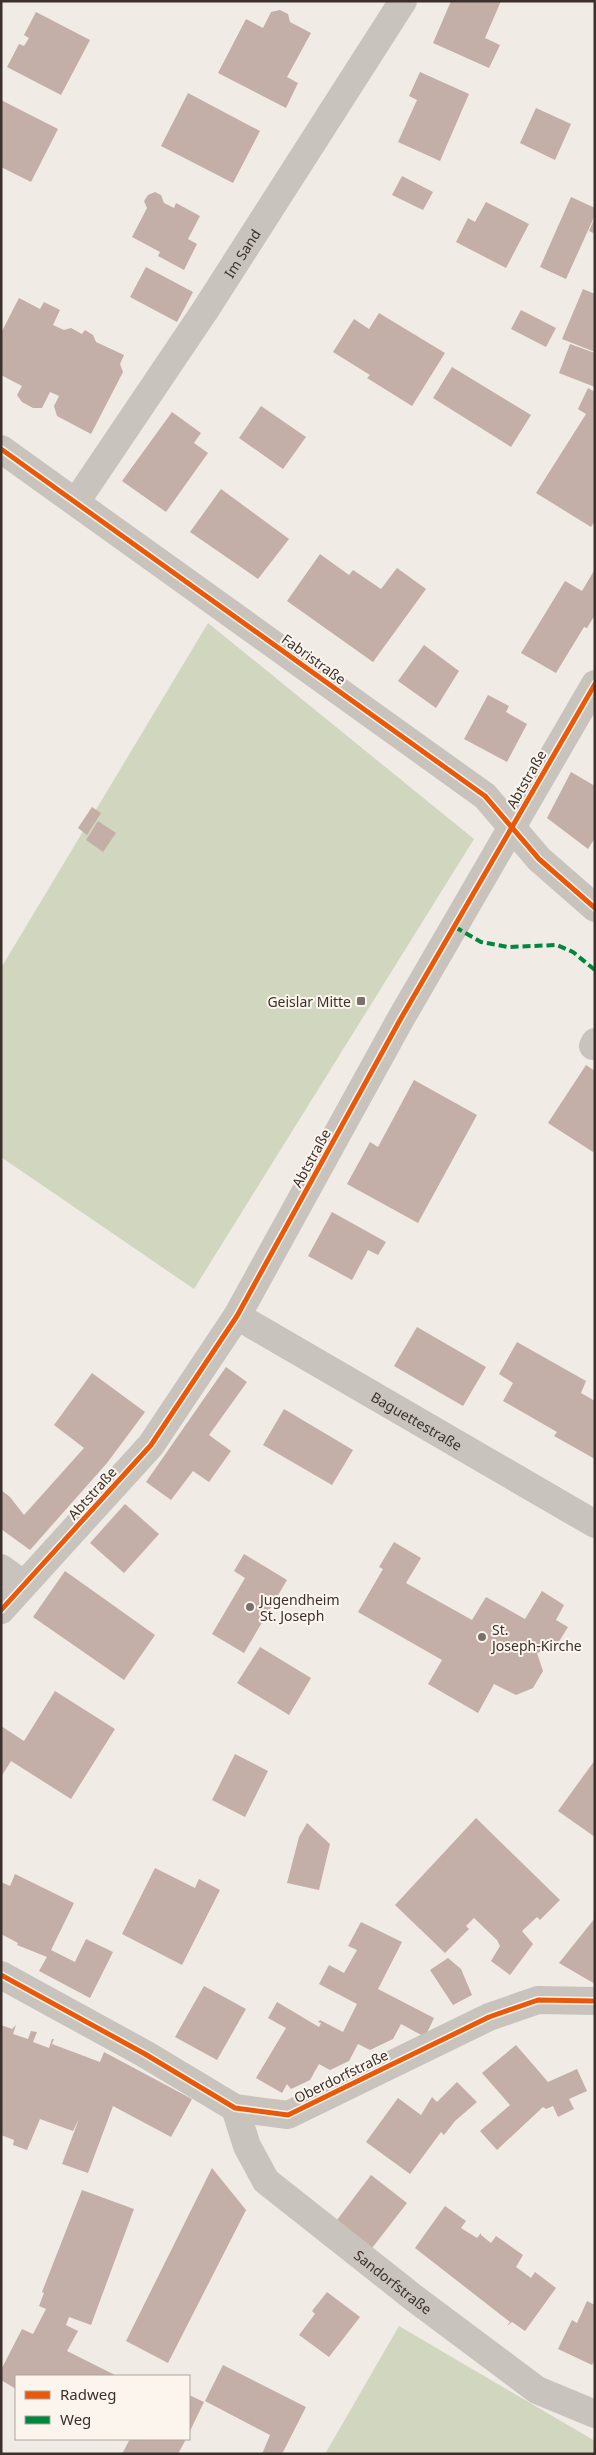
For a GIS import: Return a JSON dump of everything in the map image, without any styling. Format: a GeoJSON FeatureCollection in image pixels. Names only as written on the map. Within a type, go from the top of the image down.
{"type":"FeatureCollection","features":[{"type":"Feature","properties":{"kind":"street","name":"Im Sand"},"geometry":{"type":"LineString","coordinates":[[76,502],[206,309],[403,1]]}},
{"type":"Feature","properties":{"kind":"street","name":"Fabristraße"},"geometry":{"type":"LineString","coordinates":[[1,449],[485,796],[538,859],[595,908]]}},
{"type":"Feature","properties":{"kind":"street","name":"Abtstraße"},"geometry":{"type":"LineString","coordinates":[[1,1610],[12,1576],[151,1445],[237,1316],[400,1020],[595,684]]}},
{"type":"Feature","properties":{"kind":"street","name":"Baguettestraße"},"geometry":{"type":"LineString","coordinates":[[237,1316],[595,1524]]}},
{"type":"Feature","properties":{"kind":"street","name":"Oberdorfstraße"},"geometry":{"type":"LineString","coordinates":[[1,1975],[145,2054],[235,2108],[288,2115],[489,2017],[538,2000],[595,2001]]}},
{"type":"Feature","properties":{"kind":"street","name":"Sandorfstraße"},"geometry":{"type":"LineString","coordinates":[[235,2108],[247,2146],[266,2181],[414,2298],[537,2390],[595,2414]]}},
{"type":"Feature","properties":{"kind":"green space"},"geometry":{"type":"Polygon","coordinates":[[[208,623],[474,839],[194,1289],[1,1157],[1,968],[208,623]]]}},
{"type":"Feature","properties":{"kind":"green space"},"geometry":{"type":"Polygon","coordinates":[[[399,2326],[595,2441],[595,2454],[325,2454],[399,2326]]]}},
{"type":"Feature","properties":{"kind":"building"},"geometry":{"type":"Polygon","coordinates":[[[451,1],[501,1],[485,38],[500,45],[489,68],[433,43],[451,1]]]}},
{"type":"Feature","properties":{"kind":"building"},"geometry":{"type":"Polygon","coordinates":[[[280,10],[288,14],[290,22],[311,33],[287,77],[298,83],[286,108],[218,73],[246,19],[263,28],[271,12],[280,10]]]}},
{"type":"Feature","properties":{"kind":"building"},"geometry":{"type":"Polygon","coordinates":[[[36,12],[90,40],[61,95],[7,67],[19,44],[24,46],[29,38],[24,35],[36,12]]]}},
{"type":"Feature","properties":{"kind":"building"},"geometry":{"type":"Polygon","coordinates":[[[420,72],[469,94],[440,161],[398,142],[417,100],[409,96],[420,72]]]}},
{"type":"Feature","properties":{"kind":"building"},"geometry":{"type":"Polygon","coordinates":[[[188,93],[260,131],[233,183],[161,146],[188,93]]]}},
{"type":"Feature","properties":{"kind":"building"},"geometry":{"type":"Polygon","coordinates":[[[1,100],[58,129],[31,182],[1,167],[1,100]]]}},
{"type":"Feature","properties":{"kind":"building"},"geometry":{"type":"Polygon","coordinates":[[[536,108],[571,124],[555,160],[520,143],[536,108]]]}},
{"type":"Feature","properties":{"kind":"building"},"geometry":{"type":"Polygon","coordinates":[[[402,176],[433,192],[423,210],[392,195],[402,176]]]}},
{"type":"Feature","properties":{"kind":"building"},"geometry":{"type":"Polygon","coordinates":[[[155,192],[161,195],[164,203],[174,208],[176,203],[200,216],[188,239],[197,244],[184,270],[158,256],[160,252],[132,237],[147,208],[144,201],[148,195],[155,192]]]}},
{"type":"Feature","properties":{"kind":"building"},"geometry":{"type":"Polygon","coordinates":[[[571,197],[595,208],[595,215],[566,279],[540,267],[571,197]]]}},
{"type":"Feature","properties":{"kind":"building"},"geometry":{"type":"Polygon","coordinates":[[[486,202],[529,224],[506,268],[456,242],[468,218],[475,222],[486,202]]]}},
{"type":"Feature","properties":{"kind":"building"},"geometry":{"type":"Polygon","coordinates":[[[595,217],[595,234],[589,231],[595,217]]]}},
{"type":"Feature","properties":{"kind":"building"},"geometry":{"type":"Polygon","coordinates":[[[146,267],[193,292],[177,322],[130,297],[146,267]]]}},
{"type":"Feature","properties":{"kind":"building"},"geometry":{"type":"Polygon","coordinates":[[[583,289],[595,294],[595,352],[562,339],[583,289]]]}},
{"type":"Feature","properties":{"kind":"building"},"geometry":{"type":"Polygon","coordinates":[[[19,298],[40,309],[44,302],[60,310],[53,325],[64,330],[71,328],[82,334],[85,330],[93,335],[96,342],[124,355],[120,364],[123,372],[91,434],[57,416],[54,406],[59,396],[50,392],[42,408],[33,408],[22,402],[17,395],[22,386],[1,375],[1,333],[19,298]]]}},
{"type":"Feature","properties":{"kind":"building"},"geometry":{"type":"Polygon","coordinates":[[[521,310],[556,328],[546,347],[511,329],[521,310]]]}},
{"type":"Feature","properties":{"kind":"building"},"geometry":{"type":"Polygon","coordinates":[[[379,313],[445,353],[412,406],[367,378],[370,375],[333,352],[354,319],[369,329],[379,313]]]}},
{"type":"Feature","properties":{"kind":"building"},"geometry":{"type":"Polygon","coordinates":[[[570,344],[595,353],[595,387],[559,373],[570,344]]]}},
{"type":"Feature","properties":{"kind":"building"},"geometry":{"type":"Polygon","coordinates":[[[452,367],[531,415],[511,447],[433,398],[452,367]]]}},
{"type":"Feature","properties":{"kind":"building"},"geometry":{"type":"Polygon","coordinates":[[[588,388],[595,392],[595,521],[591,527],[536,493],[586,414],[578,409],[588,388]]]}},
{"type":"Feature","properties":{"kind":"building"},"geometry":{"type":"Polygon","coordinates":[[[261,406],[306,437],[283,469],[239,438],[261,406]]]}},
{"type":"Feature","properties":{"kind":"building"},"geometry":{"type":"Polygon","coordinates":[[[172,412],[201,433],[194,443],[208,453],[166,512],[122,481],[172,412]]]}},
{"type":"Feature","properties":{"kind":"building"},"geometry":{"type":"Polygon","coordinates":[[[221,489],[289,539],[258,579],[190,532],[221,489]]]}},
{"type":"Feature","properties":{"kind":"building"},"geometry":{"type":"Polygon","coordinates":[[[320,554],[349,575],[353,570],[381,589],[397,568],[426,589],[373,662],[287,601],[320,554]]]}},
{"type":"Feature","properties":{"kind":"building"},"geometry":{"type":"Polygon","coordinates":[[[595,569],[595,615],[587,628],[584,627],[556,673],[521,653],[565,581],[582,591],[595,569]]]}},
{"type":"Feature","properties":{"kind":"building"},"geometry":{"type":"Polygon","coordinates":[[[424,645],[459,671],[436,708],[398,681],[424,645]]]}},
{"type":"Feature","properties":{"kind":"building"},"geometry":{"type":"Polygon","coordinates":[[[488,695],[509,706],[506,712],[527,724],[507,762],[464,739],[488,695]]]}},
{"type":"Feature","properties":{"kind":"building"},"geometry":{"type":"Polygon","coordinates":[[[571,772],[595,786],[595,838],[588,849],[547,818],[571,772]]]}},
{"type":"Feature","properties":{"kind":"building"},"geometry":{"type":"Polygon","coordinates":[[[92,807],[101,813],[87,835],[78,828],[92,807]]]}},
{"type":"Feature","properties":{"kind":"building"},"geometry":{"type":"Polygon","coordinates":[[[98,821],[116,833],[103,852],[86,840],[98,821]]]}},
{"type":"Feature","properties":{"kind":"building"},"geometry":{"type":"Polygon","coordinates":[[[586,1065],[595,1071],[595,1148],[593,1152],[548,1123],[586,1065]]]}},
{"type":"Feature","properties":{"kind":"building"},"geometry":{"type":"Polygon","coordinates":[[[414,1080],[477,1115],[418,1223],[347,1184],[370,1142],[378,1147],[414,1080]]]}},
{"type":"Feature","properties":{"kind":"building"},"geometry":{"type":"Polygon","coordinates":[[[332,1212],[386,1242],[378,1255],[368,1250],[352,1280],[308,1256],[332,1212]]]}},
{"type":"Feature","properties":{"kind":"building"},"geometry":{"type":"Polygon","coordinates":[[[417,1327],[486,1367],[463,1406],[394,1366],[417,1327]]]}},
{"type":"Feature","properties":{"kind":"building"},"geometry":{"type":"Polygon","coordinates":[[[517,1342],[586,1381],[581,1393],[595,1401],[595,1459],[554,1436],[557,1432],[503,1401],[513,1383],[499,1374],[517,1342]]]}},
{"type":"Feature","properties":{"kind":"building"},"geometry":{"type":"Polygon","coordinates":[[[226,1367],[247,1382],[209,1435],[231,1451],[209,1482],[193,1471],[171,1500],[146,1482],[226,1367]]]}},
{"type":"Feature","properties":{"kind":"building"},"geometry":{"type":"Polygon","coordinates":[[[92,1373],[145,1412],[107,1463],[30,1550],[1,1529],[1,1490],[10,1497],[24,1515],[84,1448],[54,1425],[92,1373]]]}},
{"type":"Feature","properties":{"kind":"building"},"geometry":{"type":"Polygon","coordinates":[[[284,1409],[353,1450],[332,1485],[263,1445],[284,1409]]]}},
{"type":"Feature","properties":{"kind":"building"},"geometry":{"type":"Polygon","coordinates":[[[125,1504],[159,1534],[124,1573],[90,1543],[125,1504]]]}},
{"type":"Feature","properties":{"kind":"building","name":"St. Joseph-Kirche"},"geometry":{"type":"Polygon","coordinates":[[[394,1542],[421,1558],[406,1583],[472,1620],[486,1597],[525,1619],[542,1591],[564,1605],[556,1620],[568,1627],[555,1648],[537,1653],[543,1671],[533,1688],[516,1695],[494,1684],[478,1713],[428,1684],[442,1660],[358,1612],[383,1569],[379,1567],[394,1542]]]}},
{"type":"Feature","properties":{"kind":"building","name":"Jugendheim St. Joseph"},"geometry":{"type":"Polygon","coordinates":[[[244,1554],[287,1580],[244,1653],[212,1634],[245,1578],[234,1571],[244,1554]]]}},
{"type":"Feature","properties":{"kind":"building"},"geometry":{"type":"Polygon","coordinates":[[[65,1571],[155,1635],[124,1680],[33,1617],[65,1571]]]}},
{"type":"Feature","properties":{"kind":"building"},"geometry":{"type":"Polygon","coordinates":[[[260,1647],[311,1678],[289,1715],[237,1683],[260,1647]]]}},
{"type":"Feature","properties":{"kind":"building"},"geometry":{"type":"Polygon","coordinates":[[[55,1691],[115,1729],[71,1799],[11,1761],[1,1777],[1,1726],[24,1741],[55,1691]]]}},
{"type":"Feature","properties":{"kind":"building"},"geometry":{"type":"Polygon","coordinates":[[[235,1754],[268,1771],[245,1817],[212,1800],[235,1754]]]}},
{"type":"Feature","properties":{"kind":"building"},"geometry":{"type":"Polygon","coordinates":[[[595,1760],[595,1837],[558,1811],[595,1760]]]}},
{"type":"Feature","properties":{"kind":"building"},"geometry":{"type":"Polygon","coordinates":[[[476,1818],[560,1900],[540,1920],[537,1917],[522,1931],[533,1944],[510,1975],[491,1961],[500,1946],[497,1940],[474,1918],[466,1926],[469,1929],[445,1953],[395,1905],[476,1818]]]}},
{"type":"Feature","properties":{"kind":"building"},"geometry":{"type":"Polygon","coordinates":[[[307,1823],[330,1844],[319,1890],[287,1883],[299,1837],[307,1823]]]}},
{"type":"Feature","properties":{"kind":"building"},"geometry":{"type":"Polygon","coordinates":[[[155,1868],[195,1888],[199,1879],[220,1890],[182,1965],[122,1934],[155,1868]]]}},
{"type":"Feature","properties":{"kind":"building"},"geometry":{"type":"Polygon","coordinates":[[[15,1874],[74,1903],[51,1950],[75,1962],[86,1939],[113,1952],[90,1998],[39,1971],[47,1957],[17,1945],[18,1943],[1,1934],[1,1882],[10,1886],[15,1874]]]}},
{"type":"Feature","properties":{"kind":"building"},"geometry":{"type":"Polygon","coordinates":[[[595,1918],[595,1984],[559,1963],[595,1918]]]}},
{"type":"Feature","properties":{"kind":"building"},"geometry":{"type":"Polygon","coordinates":[[[361,1922],[402,1942],[378,1989],[434,2018],[425,2037],[401,2024],[393,2039],[370,2050],[358,2044],[349,2061],[330,2070],[319,2064],[310,2080],[291,2089],[287,2084],[282,2093],[256,2078],[286,2028],[268,2018],[277,2002],[319,2027],[321,2023],[318,2022],[320,2020],[343,2032],[357,2004],[319,1984],[329,1965],[344,1973],[357,1950],[348,1946],[361,1922]]]}},
{"type":"Feature","properties":{"kind":"building"},"geometry":{"type":"Polygon","coordinates":[[[448,1958],[461,1969],[472,1995],[453,2005],[430,1970],[448,1958]]]}},
{"type":"Feature","properties":{"kind":"building"},"geometry":{"type":"Polygon","coordinates":[[[204,1986],[246,2009],[217,2060],[175,2037],[204,1986]]]}},
{"type":"Feature","properties":{"kind":"building"},"geometry":{"type":"Polygon","coordinates":[[[1,2025],[12,2029],[16,2025],[13,2034],[28,2039],[31,2031],[37,2032],[33,2042],[49,2048],[52,2039],[54,2039],[52,2044],[100,2062],[104,2052],[192,2099],[171,2137],[113,2106],[88,2173],[62,2164],[79,2119],[73,2131],[40,2119],[27,2150],[13,2145],[14,2140],[1,2135],[1,2025]]]}},
{"type":"Feature","properties":{"kind":"building"},"geometry":{"type":"Polygon","coordinates":[[[516,2045],[548,2082],[577,2069],[587,2091],[569,2099],[574,2109],[558,2117],[553,2106],[546,2109],[543,2107],[497,2150],[480,2131],[510,2105],[482,2073],[516,2045]]]}},
{"type":"Feature","properties":{"kind":"building"},"geometry":{"type":"Polygon","coordinates":[[[457,2082],[477,2102],[455,2121],[444,2135],[441,2132],[410,2174],[366,2142],[398,2098],[421,2115],[432,2097],[437,2102],[457,2082]]]}},
{"type":"Feature","properties":{"kind":"building"},"geometry":{"type":"Polygon","coordinates":[[[212,2168],[246,2210],[168,2363],[126,2341],[212,2168]]]}},
{"type":"Feature","properties":{"kind":"building"},"geometry":{"type":"Polygon","coordinates":[[[371,2175],[407,2203],[369,2252],[334,2224],[371,2175]]]}},
{"type":"Feature","properties":{"kind":"building"},"geometry":{"type":"Polygon","coordinates":[[[82,2190],[134,2209],[91,2325],[69,2317],[66,2325],[78,2331],[67,2351],[115,2375],[15,2375],[15,2388],[1,2380],[1,2370],[22,2329],[33,2334],[46,2309],[39,2306],[44,2293],[42,2292],[82,2190]]]}},
{"type":"Feature","properties":{"kind":"building"},"geometry":{"type":"Polygon","coordinates":[[[445,2206],[466,2221],[461,2228],[477,2238],[481,2233],[491,2243],[496,2236],[523,2255],[516,2267],[531,2278],[535,2272],[556,2288],[525,2331],[512,2322],[507,2326],[510,2322],[415,2248],[445,2206]]]}},
{"type":"Feature","properties":{"kind":"building"},"geometry":{"type":"Polygon","coordinates":[[[327,2292],[360,2317],[329,2357],[299,2335],[315,2314],[312,2311],[327,2292]]]}},
{"type":"Feature","properties":{"kind":"building"},"geometry":{"type":"Polygon","coordinates":[[[587,2301],[595,2305],[595,2360],[592,2365],[558,2349],[572,2320],[577,2323],[587,2301]]]}},
{"type":"Feature","properties":{"kind":"building"},"geometry":{"type":"Polygon","coordinates":[[[223,2365],[306,2407],[282,2454],[262,2454],[270,2435],[205,2401],[223,2365]]]}},
{"type":"Feature","properties":{"kind":"building"},"geometry":{"type":"Polygon","coordinates":[[[190,2395],[204,2402],[190,2431],[190,2395]]]}},
{"type":"Feature","properties":{"kind":"building"},"geometry":{"type":"Polygon","coordinates":[[[129,2440],[185,2440],[178,2454],[122,2454],[129,2440]]]}},
{"type":"Feature","properties":{"kind":"marked path"},"geometry":{"type":"LineString","coordinates":[[455,927],[481,942],[508,947],[557,945],[573,952],[595,970]]}},
{"type":"Feature","properties":{"kind":"cycle path"},"geometry":{"type":"LineString","coordinates":[[1,449],[485,796],[539,859],[595,908]]}},
{"type":"Feature","properties":{"kind":"cycle path"},"geometry":{"type":"LineString","coordinates":[[1,1610],[151,1445],[237,1316],[400,1020],[595,684]]}},
{"type":"Feature","properties":{"kind":"cycle path"},"geometry":{"type":"LineString","coordinates":[[1,1975],[145,2054],[235,2108],[288,2115],[489,2017],[538,2000],[595,2001]]}},
{"type":"Feature","properties":{"kind":"place","name":"Geislar Mitte"},"geometry":{"type":"Point","coordinates":[361,1001]}},
{"type":"Feature","properties":{"kind":"place","name":"Jugendheim St. Joseph"},"geometry":{"type":"Point","coordinates":[250,1607]}},
{"type":"Feature","properties":{"kind":"place","name":"St. Joseph-Kirche"},"geometry":{"type":"Point","coordinates":[482,1637]}}]}
